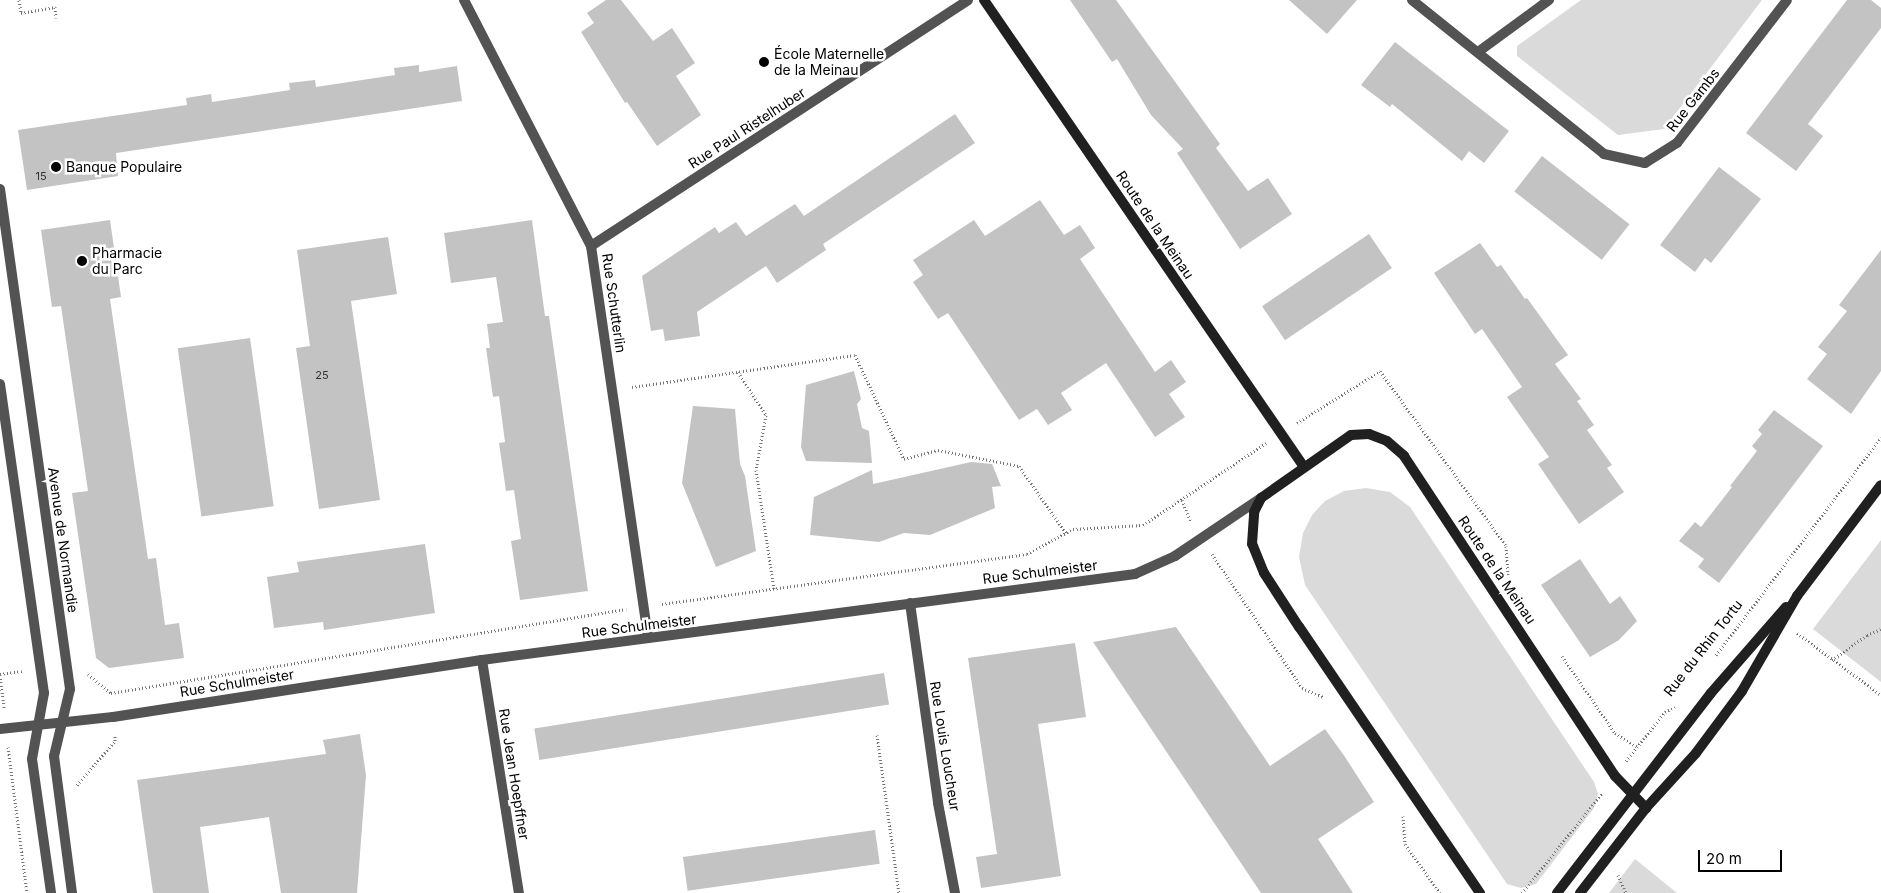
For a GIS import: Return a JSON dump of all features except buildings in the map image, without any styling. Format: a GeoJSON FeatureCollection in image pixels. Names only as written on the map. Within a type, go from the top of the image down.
{"type":"FeatureCollection","features":[{"type":"Feature","properties":{"kind":"street","name":"Rue Schutterlin"},"geometry":{"type":"LineString","coordinates":[[464,0],[591,246],[648,638]]}},
{"type":"Feature","properties":{"kind":"street","name":"Rue Paul Ristelhuber"},"geometry":{"type":"LineString","coordinates":[[591,246],[968,0]]}},
{"type":"Feature","properties":{"kind":"street","name":"Route de la Meinau"},"geometry":{"type":"LineString","coordinates":[[984,0],[1304,466]]}},
{"type":"Feature","properties":{"kind":"street","name":"Rue Gambs"},"geometry":{"type":"LineString","coordinates":[[1412,0],[1604,154],[1645,163],[1677,143],[1787,0]]}},
{"type":"Feature","properties":{"kind":"street"},"geometry":{"type":"LineString","coordinates":[[1478,52],[1549,0]]}},
{"type":"Feature","properties":{"kind":"street","name":"Avenue de Normandie"},"geometry":{"type":"LineString","coordinates":[[0,189],[70,689],[54,756],[72,893]]}},
{"type":"Feature","properties":{"kind":"street"},"geometry":{"type":"LineString","coordinates":[[0,384],[44,693],[32,759],[51,893]]}},
{"type":"Feature","properties":{"kind":"street","name":"Route de la Meinau"},"geometry":{"type":"LineString","coordinates":[[1261,498],[1304,466],[1351,435],[1369,434],[1387,441],[1404,456],[1615,776],[1632,796],[1646,808]]}},
{"type":"Feature","properties":{"kind":"street"},"geometry":{"type":"LineString","coordinates":[[1580,893],[1646,808],[1696,753],[1736,698],[1798,596],[1881,485]]}},
{"type":"Feature","properties":{"kind":"street"},"geometry":{"type":"LineString","coordinates":[[1261,498],[1254,512],[1252,544],[1264,572],[1480,893]]}},
{"type":"Feature","properties":{"kind":"street","name":"Rue Schulmeister"},"geometry":{"type":"LineString","coordinates":[[0,729],[62,720],[113,716],[482,660],[1135,574],[1153,568],[1261,498]]}},
{"type":"Feature","properties":{"kind":"street"},"geometry":{"type":"LineString","coordinates":[[1557,893],[1711,693],[1759,635],[1798,596]]}},
{"type":"Feature","properties":{"kind":"street","name":"Rue Louis Loucheur"},"geometry":{"type":"LineString","coordinates":[[910,603],[936,793],[955,893]]}},
{"type":"Feature","properties":{"kind":"street","name":"Rue Jean Hoepffner"},"geometry":{"type":"LineString","coordinates":[[482,660],[519,893]]}},
{"type":"Feature","properties":{"kind":"path"},"geometry":{"type":"LineString","coordinates":[[19,0],[21,13],[55,8],[56,18]]}},
{"type":"Feature","properties":{"kind":"path"},"geometry":{"type":"LineString","coordinates":[[612,390],[855,355],[904,459],[938,450],[1019,466],[1066,533]]}},
{"type":"Feature","properties":{"kind":"path"},"geometry":{"type":"LineString","coordinates":[[738,372],[766,415],[756,470],[774,589]]}},
{"type":"Feature","properties":{"kind":"path","name":"Rue du Rhin Tortu"},"geometry":{"type":"LineString","coordinates":[[1710,661],[1881,438]]}},
{"type":"Feature","properties":{"kind":"path"},"geometry":{"type":"LineString","coordinates":[[1182,500],[1201,538],[1302,688],[1324,697],[1329,705]]}},
{"type":"Feature","properties":{"kind":"path"},"geometry":{"type":"LineString","coordinates":[[1782,622],[1881,695]]}},
{"type":"Feature","properties":{"kind":"path"},"geometry":{"type":"LineString","coordinates":[[1832,660],[1867,635],[1881,629]]}},
{"type":"Feature","properties":{"kind":"path"},"geometry":{"type":"LineString","coordinates":[[0,675],[4,712]]}},
{"type":"Feature","properties":{"kind":"path","name":"Rue du Rhin Tortu"},"geometry":{"type":"LineString","coordinates":[[1522,893],[1665,712],[1682,699]]}},
{"type":"Feature","properties":{"kind":"path"},"geometry":{"type":"LineString","coordinates":[[876,735],[899,893]]}},
{"type":"Feature","properties":{"kind":"path"},"geometry":{"type":"LineString","coordinates":[[76,786],[115,741]]}},
{"type":"Feature","properties":{"kind":"path"},"geometry":{"type":"LineString","coordinates":[[8,746],[27,893]]}},
{"type":"Feature","properties":{"kind":"path"},"geometry":{"type":"LineString","coordinates":[[1398,809],[1404,817],[1405,844],[1440,893]]}},
{"type":"Feature","properties":{"kind":"shaded area"},"geometry":{"type":"Polygon","coordinates":[[[1581,0],[1762,0],[1664,129],[1618,135],[1517,56],[1517,46],[1581,0]]]}},
{"type":"Feature","properties":{"kind":"shaded area"},"geometry":{"type":"Polygon","coordinates":[[[1366,488],[1390,492],[1410,507],[1594,782],[1598,794],[1594,808],[1536,884],[1521,888],[1507,884],[1305,585],[1299,557],[1303,533],[1312,515],[1325,501],[1344,491],[1366,488]]]}},
{"type":"Feature","properties":{"kind":"shaded area"},"geometry":{"type":"Polygon","coordinates":[[[1881,540],[1881,682],[1813,629],[1881,540]]]}},
{"type":"Feature","properties":{"kind":"shaded area"},"geometry":{"type":"Polygon","coordinates":[[[1635,859],[1677,893],[1609,893],[1635,859]]]}},
{"type":"Feature","properties":{"kind":"place","name":"École Maternelle de la Meinau"},"geometry":{"type":"Point","coordinates":[764,62]}},
{"type":"Feature","properties":{"kind":"place","name":"Banque Populaire"},"geometry":{"type":"Point","coordinates":[56,167]}},
{"type":"Feature","properties":{"kind":"place","name":"Pharmacie du Parc"},"geometry":{"type":"Point","coordinates":[82,261]}}]}
